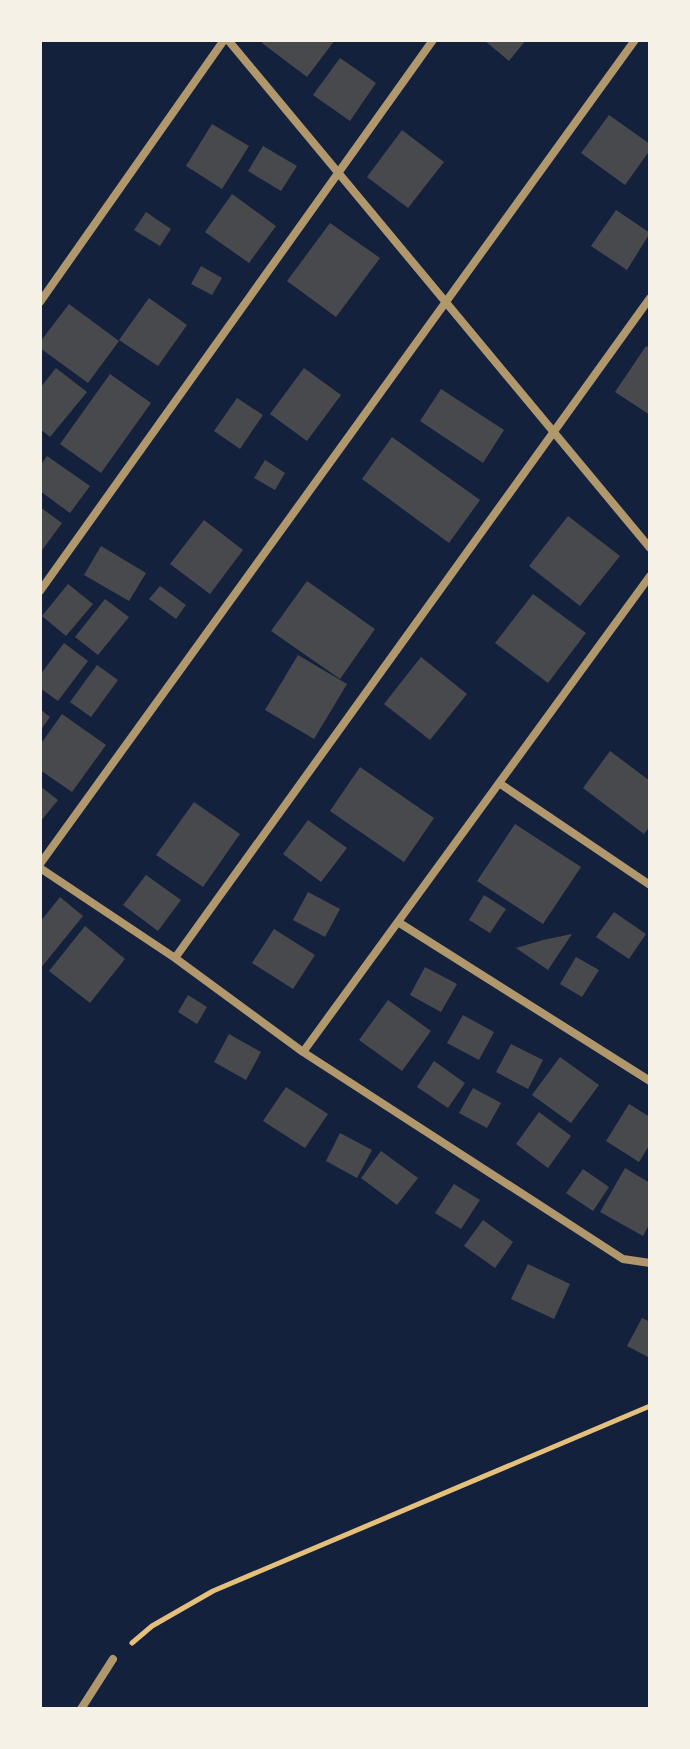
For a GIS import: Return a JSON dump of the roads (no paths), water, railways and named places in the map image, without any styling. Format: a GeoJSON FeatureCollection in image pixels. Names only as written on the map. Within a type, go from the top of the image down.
{"type":"FeatureCollection","features":[{"type":"Feature","properties":{"kind":"street"},"geometry":{"type":"LineString","coordinates":[[40,302],[44,287],[226,40],[650,548]]}},
{"type":"Feature","properties":{"kind":"street"},"geometry":{"type":"LineString","coordinates":[[40,591],[433,40]]}},
{"type":"Feature","properties":{"kind":"street"},"geometry":{"type":"LineString","coordinates":[[635,40],[40,866],[175,958],[303,1052],[623,1259],[650,1263]]}},
{"type":"Feature","properties":{"kind":"street"},"geometry":{"type":"LineString","coordinates":[[175,958],[650,298]]}},
{"type":"Feature","properties":{"kind":"street"},"geometry":{"type":"LineString","coordinates":[[303,1052],[650,576]]}},
{"type":"Feature","properties":{"kind":"street"},"geometry":{"type":"LineString","coordinates":[[499,783],[650,885]]}},
{"type":"Feature","properties":{"kind":"street"},"geometry":{"type":"LineString","coordinates":[[398,922],[650,1081]]}},
{"type":"Feature","properties":{"kind":"street"},"geometry":{"type":"LineString","coordinates":[[81,1709],[113,1659]]}}]}
